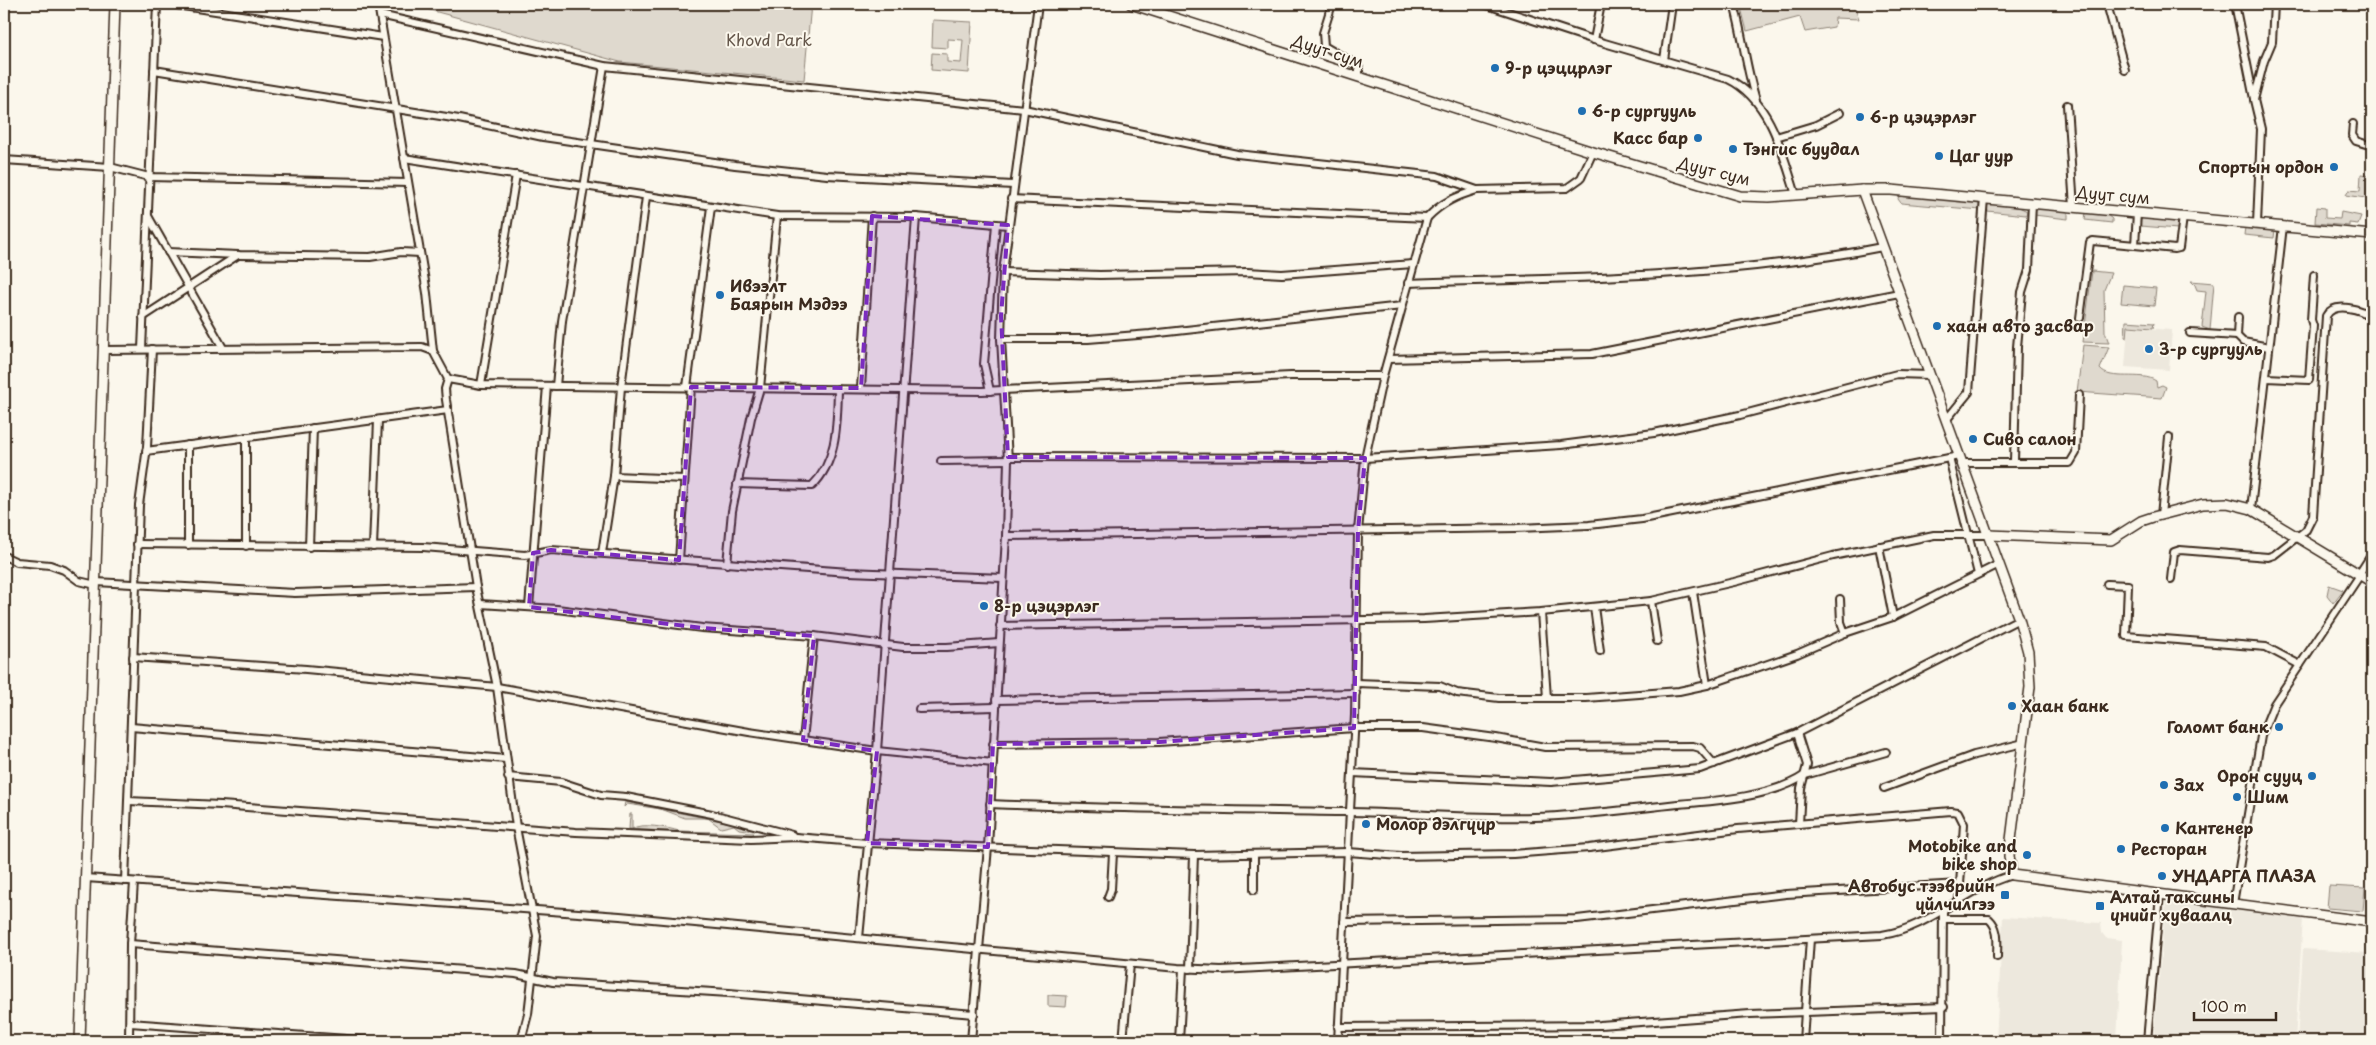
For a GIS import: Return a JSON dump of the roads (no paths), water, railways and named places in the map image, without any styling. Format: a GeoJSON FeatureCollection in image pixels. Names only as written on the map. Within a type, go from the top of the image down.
{"type":"FeatureCollection","features":[{"type":"Feature","properties":{"kind":"main road"},"geometry":{"type":"LineString","coordinates":[[80,1041],[115,4]]}},
{"type":"Feature","properties":{"kind":"main road","name":"Дуут сум"},"geometry":{"type":"LineString","coordinates":[[1131,4],[1592,152],[1740,196],[1769,197],[1862,190],[1891,190],[2372,235]]}},
{"type":"Feature","properties":{"kind":"main road"},"geometry":{"type":"LineString","coordinates":[[1862,190],[2000,564],[2028,652],[2030,672],[2024,743],[2009,856],[2012,875],[2372,922]]}},
{"type":"Feature","properties":{"kind":"main road"},"geometry":{"type":"LineString","coordinates":[[1989,535],[2111,540],[2140,521],[2219,503],[2251,509],[2372,582]]}},
{"type":"Feature","properties":{"kind":"street"},"geometry":{"type":"LineString","coordinates":[[142,349],[157,4]]}},
{"type":"Feature","properties":{"kind":"street"},"geometry":{"type":"LineString","coordinates":[[170,4],[383,37]]}},
{"type":"Feature","properties":{"kind":"street"},"geometry":{"type":"LineString","coordinates":[[378,4],[420,253],[433,351],[448,379],[445,389],[470,550],[497,686],[508,777],[537,936],[528,1014],[521,1041]]}},
{"type":"Feature","properties":{"kind":"street"},"geometry":{"type":"LineString","coordinates":[[971,1041],[981,949],[1006,536],[1008,458],[1001,339],[1003,272],[1011,199],[1038,4]]}},
{"type":"Feature","properties":{"kind":"street"},"geometry":{"type":"LineString","coordinates":[[1332,4],[1323,33],[1324,46],[1355,64],[1358,68],[1359,77]]}},
{"type":"Feature","properties":{"kind":"street"},"geometry":{"type":"LineString","coordinates":[[1484,4],[1594,40],[1728,79],[1742,85],[1756,101],[1776,137],[1796,195]]}},
{"type":"Feature","properties":{"kind":"street"},"geometry":{"type":"LineString","coordinates":[[1594,40],[1601,4]]}},
{"type":"Feature","properties":{"kind":"street"},"geometry":{"type":"LineString","coordinates":[[1664,60],[1672,4]]}},
{"type":"Feature","properties":{"kind":"street"},"geometry":{"type":"LineString","coordinates":[[1734,4],[1745,42],[1747,69],[1756,101]]}},
{"type":"Feature","properties":{"kind":"street"},"geometry":{"type":"LineString","coordinates":[[2107,4],[2125,70]]}},
{"type":"Feature","properties":{"kind":"street"},"geometry":{"type":"LineString","coordinates":[[2234,4],[2261,129],[2257,224]]}},
{"type":"Feature","properties":{"kind":"street"},"geometry":{"type":"LineString","coordinates":[[2254,100],[2264,61],[2272,42],[2274,4]]}},
{"type":"Feature","properties":{"kind":"street"},"geometry":{"type":"LineString","coordinates":[[380,16],[604,66],[1024,109],[1237,154],[1437,176],[1477,190]]}},
{"type":"Feature","properties":{"kind":"street"},"geometry":{"type":"LineString","coordinates":[[556,386],[562,321],[604,66]]}},
{"type":"Feature","properties":{"kind":"street"},"geometry":{"type":"LineString","coordinates":[[154,70],[395,108],[590,143],[735,165],[827,175],[1013,185]]}},
{"type":"Feature","properties":{"kind":"street"},"geometry":{"type":"LineString","coordinates":[[2067,105],[2074,207]]}},
{"type":"Feature","properties":{"kind":"street"},"geometry":{"type":"LineString","coordinates":[[1776,137],[1816,125],[1840,113]]}},
{"type":"Feature","properties":{"kind":"street"},"geometry":{"type":"LineString","coordinates":[[2353,124],[2352,135],[2356,141],[2372,146]]}},
{"type":"Feature","properties":{"kind":"street"},"geometry":{"type":"LineString","coordinates":[[1338,1041],[1356,693],[1358,531],[1365,458],[1383,376],[1413,264],[1427,218],[1454,196],[1477,190],[1567,188],[1581,178],[1592,152]]}},
{"type":"Feature","properties":{"kind":"street"},"geometry":{"type":"LineString","coordinates":[[404,158],[777,216],[916,217],[1008,225]]}},
{"type":"Feature","properties":{"kind":"street"},"geometry":{"type":"LineString","coordinates":[[4,160],[110,166],[149,177],[408,183]]}},
{"type":"Feature","properties":{"kind":"street"},"geometry":{"type":"LineString","coordinates":[[481,386],[516,175]]}},
{"type":"Feature","properties":{"kind":"street"},"geometry":{"type":"LineString","coordinates":[[602,553],[614,476],[621,387],[646,197]]}},
{"type":"Feature","properties":{"kind":"street"},"geometry":{"type":"LineString","coordinates":[[1947,419],[1969,392],[1984,198]]}},
{"type":"Feature","properties":{"kind":"street"},"geometry":{"type":"LineString","coordinates":[[1011,199],[1427,218]]}},
{"type":"Feature","properties":{"kind":"street"},"geometry":{"type":"LineString","coordinates":[[2014,461],[2018,338],[2022,292],[2029,270],[2032,203]]}},
{"type":"Feature","properties":{"kind":"street"},"geometry":{"type":"LineString","coordinates":[[679,560],[689,387],[710,206]]}},
{"type":"Feature","properties":{"kind":"street"},"geometry":{"type":"LineString","coordinates":[[2135,245],[2138,213]]}},
{"type":"Feature","properties":{"kind":"street"},"geometry":{"type":"LineString","coordinates":[[147,215],[223,348]]}},
{"type":"Feature","properties":{"kind":"street"},"geometry":{"type":"LineString","coordinates":[[727,564],[737,484],[750,418],[760,388],[777,216]]}},
{"type":"Feature","properties":{"kind":"street"},"geometry":{"type":"LineString","coordinates":[[861,388],[872,216]]}},
{"type":"Feature","properties":{"kind":"street"},"geometry":{"type":"LineString","coordinates":[[859,938],[877,752],[888,574],[902,390],[910,321],[916,217]]}},
{"type":"Feature","properties":{"kind":"street"},"geometry":{"type":"LineString","coordinates":[[2080,318],[2090,242],[2093,240],[2178,249],[2184,217]]}},
{"type":"Feature","properties":{"kind":"street"},"geometry":{"type":"LineString","coordinates":[[990,391],[984,364],[996,224]]}},
{"type":"Feature","properties":{"kind":"street"},"geometry":{"type":"LineString","coordinates":[[2251,509],[2283,226]]}},
{"type":"Feature","properties":{"kind":"street"},"geometry":{"type":"LineString","coordinates":[[1408,283],[1687,273],[1835,256],[1882,247]]}},
{"type":"Feature","properties":{"kind":"street"},"geometry":{"type":"LineString","coordinates":[[168,252],[370,257],[400,252],[420,253]]}},
{"type":"Feature","properties":{"kind":"street"},"geometry":{"type":"LineString","coordinates":[[143,317],[238,255]]}},
{"type":"Feature","properties":{"kind":"street"},"geometry":{"type":"LineString","coordinates":[[1003,272],[1100,275],[1247,272],[1282,274],[1413,264]]}},
{"type":"Feature","properties":{"kind":"street"},"geometry":{"type":"LineString","coordinates":[[2266,378],[2309,380],[2314,275]]}},
{"type":"Feature","properties":{"kind":"street"},"geometry":{"type":"LineString","coordinates":[[1388,359],[1592,354],[1899,292]]}},
{"type":"Feature","properties":{"kind":"street"},"geometry":{"type":"LineString","coordinates":[[1001,339],[1088,339],[1402,306]]}},
{"type":"Feature","properties":{"kind":"street"},"geometry":{"type":"LineString","coordinates":[[2171,579],[2174,552],[2180,550],[2268,557],[2274,555],[2309,527],[2313,516],[2326,316],[2329,311],[2336,307],[2367,313],[2372,318]]}},
{"type":"Feature","properties":{"kind":"street"},"geometry":{"type":"LineString","coordinates":[[2238,317],[2237,336],[2242,342],[2269,347]]}},
{"type":"Feature","properties":{"kind":"street"},"geometry":{"type":"LineString","coordinates":[[2190,333],[2237,336]]}},
{"type":"Feature","properties":{"kind":"street"},"geometry":{"type":"LineString","coordinates":[[104,350],[422,348],[433,351]]}},
{"type":"Feature","properties":{"kind":"street"},"geometry":{"type":"LineString","coordinates":[[125,881],[137,544],[139,505],[146,450],[152,349]]}},
{"type":"Feature","properties":{"kind":"street"},"geometry":{"type":"LineString","coordinates":[[942,460],[1008,458],[1365,458],[1561,445],[1654,432],[1749,413],[1897,374],[1929,375]]}},
{"type":"Feature","properties":{"kind":"street"},"geometry":{"type":"LineString","coordinates":[[448,379],[481,386],[861,388],[990,391],[1291,376],[1383,376]]}},
{"type":"Feature","properties":{"kind":"street"},"geometry":{"type":"LineString","coordinates":[[529,607],[547,386]]}},
{"type":"Feature","properties":{"kind":"street"},"geometry":{"type":"LineString","coordinates":[[737,484],[812,486],[822,477],[832,452],[837,422],[838,389]]}},
{"type":"Feature","properties":{"kind":"street"},"geometry":{"type":"LineString","coordinates":[[1006,536],[1525,528],[1617,522],[1949,458],[2070,462],[2076,453],[2079,395]]}},
{"type":"Feature","properties":{"kind":"street"},"geometry":{"type":"LineString","coordinates":[[146,450],[448,410]]}},
{"type":"Feature","properties":{"kind":"street"},"geometry":{"type":"LineString","coordinates":[[373,547],[378,420]]}},
{"type":"Feature","properties":{"kind":"street"},"geometry":{"type":"LineString","coordinates":[[309,547],[313,428]]}},
{"type":"Feature","properties":{"kind":"street"},"geometry":{"type":"LineString","coordinates":[[246,437],[246,546]]}},
{"type":"Feature","properties":{"kind":"street"},"geometry":{"type":"LineString","coordinates":[[2161,515],[2169,437]]}},
{"type":"Feature","properties":{"kind":"street"},"geometry":{"type":"LineString","coordinates":[[188,445],[188,545]]}},
{"type":"Feature","properties":{"kind":"street"},"geometry":{"type":"LineString","coordinates":[[1949,458],[1978,574]]}},
{"type":"Feature","properties":{"kind":"street"},"geometry":{"type":"LineString","coordinates":[[614,476],[684,479]]}},
{"type":"Feature","properties":{"kind":"street"},"geometry":{"type":"LineString","coordinates":[[1000,626],[1424,619],[1541,612],[1651,601],[1879,546],[1934,535],[1969,537],[1989,535]]}},
{"type":"Feature","properties":{"kind":"street"},"geometry":{"type":"LineString","coordinates":[[137,544],[373,547],[470,550],[526,555],[551,550],[888,574],[1003,578]]}},
{"type":"Feature","properties":{"kind":"street"},"geometry":{"type":"LineString","coordinates":[[1879,546],[1893,617]]}},
{"type":"Feature","properties":{"kind":"street"},"geometry":{"type":"LineString","coordinates":[[2233,904],[2263,727],[2274,704],[2372,554]]}},
{"type":"Feature","properties":{"kind":"street"},"geometry":{"type":"LineString","coordinates":[[4,556],[17,562],[50,565],[64,570],[78,581],[96,583],[136,583],[295,594],[476,587]]}},
{"type":"Feature","properties":{"kind":"street"},"geometry":{"type":"LineString","coordinates":[[1356,683],[1440,686],[1465,694],[1499,698],[1636,696],[1679,692],[1708,685],[1797,654],[1845,633],[1893,617],[2000,564]]}},
{"type":"Feature","properties":{"kind":"street"},"geometry":{"type":"LineString","coordinates":[[2107,584],[2128,585],[2126,636],[2266,646],[2300,666]]}},
{"type":"Feature","properties":{"kind":"street"},"geometry":{"type":"LineString","coordinates":[[1693,592],[1708,685]]}},
{"type":"Feature","properties":{"kind":"street"},"geometry":{"type":"LineString","coordinates":[[1840,599],[1841,622],[1845,633]]}},
{"type":"Feature","properties":{"kind":"street"},"geometry":{"type":"LineString","coordinates":[[1651,601],[1657,641]]}},
{"type":"Feature","properties":{"kind":"street"},"geometry":{"type":"LineString","coordinates":[[480,604],[529,607],[702,628],[814,636],[883,644],[947,647],[999,643]]}},
{"type":"Feature","properties":{"kind":"street"},"geometry":{"type":"LineString","coordinates":[[1594,607],[1600,652]]}},
{"type":"Feature","properties":{"kind":"street"},"geometry":{"type":"LineString","coordinates":[[1541,612],[1547,698]]}},
{"type":"Feature","properties":{"kind":"street"},"geometry":{"type":"LineString","coordinates":[[1352,773],[1551,782],[1700,769],[1797,733],[2019,620]]}},
{"type":"Feature","properties":{"kind":"street"},"geometry":{"type":"LineString","coordinates":[[803,740],[814,636]]}},
{"type":"Feature","properties":{"kind":"street"},"geometry":{"type":"LineString","coordinates":[[133,657],[306,669],[497,686],[515,692],[877,752],[993,763]]}},
{"type":"Feature","properties":{"kind":"street"},"geometry":{"type":"LineString","coordinates":[[919,709],[996,703],[1356,693]]}},
{"type":"Feature","properties":{"kind":"street"},"geometry":{"type":"LineString","coordinates":[[131,727],[506,759]]}},
{"type":"Feature","properties":{"kind":"street"},"geometry":{"type":"LineString","coordinates":[[994,744],[1159,742],[1354,728],[1423,728],[1545,747],[1693,746],[1700,748],[1714,764]]}},
{"type":"Feature","properties":{"kind":"street"},"geometry":{"type":"LineString","coordinates":[[1797,733],[1807,765],[1801,788],[1799,824]]}},
{"type":"Feature","properties":{"kind":"street"},"geometry":{"type":"LineString","coordinates":[[1884,788],[1974,755],[2024,743]]}},
{"type":"Feature","properties":{"kind":"street"},"geometry":{"type":"LineString","coordinates":[[990,804],[1192,811],[1350,812],[1497,817],[1564,816],[1712,801],[1759,792],[1796,781],[1805,775],[1886,752]]}},
{"type":"Feature","properties":{"kind":"street"},"geometry":{"type":"LineString","coordinates":[[508,777],[560,782],[601,795],[626,797],[712,814],[796,836],[867,843],[1194,855],[1348,852],[1401,856],[1513,854],[1589,848],[1799,824],[1958,812],[1964,824],[1959,900]]}},
{"type":"Feature","properties":{"kind":"street"},"geometry":{"type":"LineString","coordinates":[[128,801],[221,805],[576,832],[751,839],[796,836]]}},
{"type":"Feature","properties":{"kind":"street"},"geometry":{"type":"LineString","coordinates":[[1108,897],[1111,889],[1113,853]]}},
{"type":"Feature","properties":{"kind":"street"},"geometry":{"type":"LineString","coordinates":[[1254,854],[1254,890]]}},
{"type":"Feature","properties":{"kind":"street"},"geometry":{"type":"LineString","coordinates":[[1179,1041],[1187,969],[1194,855]]}},
{"type":"Feature","properties":{"kind":"street"},"geometry":{"type":"LineString","coordinates":[[86,878],[533,910],[1187,969],[1221,970],[1810,939],[1897,932],[1913,926],[1989,883],[2012,875]]}},
{"type":"Feature","properties":{"kind":"street"},"geometry":{"type":"LineString","coordinates":[[129,1041],[130,944],[134,882]]}},
{"type":"Feature","properties":{"kind":"street"},"geometry":{"type":"LineString","coordinates":[[1344,922],[1576,919],[1786,894],[1960,884]]}},
{"type":"Feature","properties":{"kind":"street"},"geometry":{"type":"LineString","coordinates":[[2147,1041],[2160,894]]}},
{"type":"Feature","properties":{"kind":"street"},"geometry":{"type":"LineString","coordinates":[[1942,1041],[1944,1007],[1943,910]]}},
{"type":"Feature","properties":{"kind":"street"},"geometry":{"type":"LineString","coordinates":[[1943,919],[1989,920],[1995,924],[1998,936],[1997,957]]}},
{"type":"Feature","properties":{"kind":"street"},"geometry":{"type":"LineString","coordinates":[[1803,1041],[1810,939]]}},
{"type":"Feature","properties":{"kind":"street"},"geometry":{"type":"LineString","coordinates":[[130,944],[516,974],[553,982],[974,1014]]}},
{"type":"Feature","properties":{"kind":"street"},"geometry":{"type":"LineString","coordinates":[[1123,1041],[1130,964]]}},
{"type":"Feature","properties":{"kind":"street"},"geometry":{"type":"LineString","coordinates":[[1338,1027],[1600,1025],[1805,1011],[1944,1007]]}},
{"type":"Feature","properties":{"kind":"street"},"geometry":{"type":"LineString","coordinates":[[130,1023],[374,1041]]}},
{"type":"Feature","properties":{"kind":"place","name":"9-р цэццрлэг"},"geometry":{"type":"Point","coordinates":[1495,68]}},
{"type":"Feature","properties":{"kind":"place","name":"6-р сургууль"},"geometry":{"type":"Point","coordinates":[1582,111]}},
{"type":"Feature","properties":{"kind":"place","name":"6-р цэцэрлэг"},"geometry":{"type":"Point","coordinates":[1860,117]}},
{"type":"Feature","properties":{"kind":"place","name":"Касс бар"},"geometry":{"type":"Point","coordinates":[1698,138]}},
{"type":"Feature","properties":{"kind":"place","name":"Тэнгис буудал"},"geometry":{"type":"Point","coordinates":[1733,149]}},
{"type":"Feature","properties":{"kind":"place","name":"Цаг уур"},"geometry":{"type":"Point","coordinates":[1939,156]}},
{"type":"Feature","properties":{"kind":"place","name":"Спортын ордон"},"geometry":{"type":"Point","coordinates":[2334,167]}},
{"type":"Feature","properties":{"kind":"place","name":"Ивээлт Баярын Мэдээ"},"geometry":{"type":"Point","coordinates":[720,295]}},
{"type":"Feature","properties":{"kind":"place","name":"хаан авто засвар"},"geometry":{"type":"Point","coordinates":[1937,326]}},
{"type":"Feature","properties":{"kind":"place","name":"3-р сургууль"},"geometry":{"type":"Point","coordinates":[2149,349]}},
{"type":"Feature","properties":{"kind":"place","name":"Сиво салон"},"geometry":{"type":"Point","coordinates":[1973,439]}},
{"type":"Feature","properties":{"kind":"place","name":"8-р цэцэрлэг"},"geometry":{"type":"Point","coordinates":[984,606]}},
{"type":"Feature","properties":{"kind":"place","name":"Хаан банк"},"geometry":{"type":"Point","coordinates":[2012,706]}},
{"type":"Feature","properties":{"kind":"place","name":"Голомт банк"},"geometry":{"type":"Point","coordinates":[2279,727]}},
{"type":"Feature","properties":{"kind":"place","name":"Орон сууц"},"geometry":{"type":"Point","coordinates":[2312,776]}},
{"type":"Feature","properties":{"kind":"place","name":"Зах"},"geometry":{"type":"Point","coordinates":[2164,785]}},
{"type":"Feature","properties":{"kind":"place","name":"Шим"},"geometry":{"type":"Point","coordinates":[2237,797]}},
{"type":"Feature","properties":{"kind":"place","name":"Молор дэлгүүр"},"geometry":{"type":"Point","coordinates":[1366,824]}},
{"type":"Feature","properties":{"kind":"place","name":"Кантенер"},"geometry":{"type":"Point","coordinates":[2165,828]}},
{"type":"Feature","properties":{"kind":"place","name":"Ресторан"},"geometry":{"type":"Point","coordinates":[2121,849]}},
{"type":"Feature","properties":{"kind":"place","name":"Motobike and bike shop"},"geometry":{"type":"Point","coordinates":[2027,855]}},
{"type":"Feature","properties":{"kind":"place","name":"УНДАРГА ПЛАЗА"},"geometry":{"type":"Point","coordinates":[2162,876]}},
{"type":"Feature","properties":{"kind":"place","name":"Автобус тээврийн үйлчилгээ"},"geometry":{"type":"Point","coordinates":[2005,895]}},
{"type":"Feature","properties":{"kind":"place","name":"Алтай таксины үнийг хуваалц"},"geometry":{"type":"Point","coordinates":[2100,906]}},
{"type":"Feature","properties":{"kind":"park label","name":"Khovd Park"},"geometry":{"type":"Point","coordinates":[769,40]}}]}
